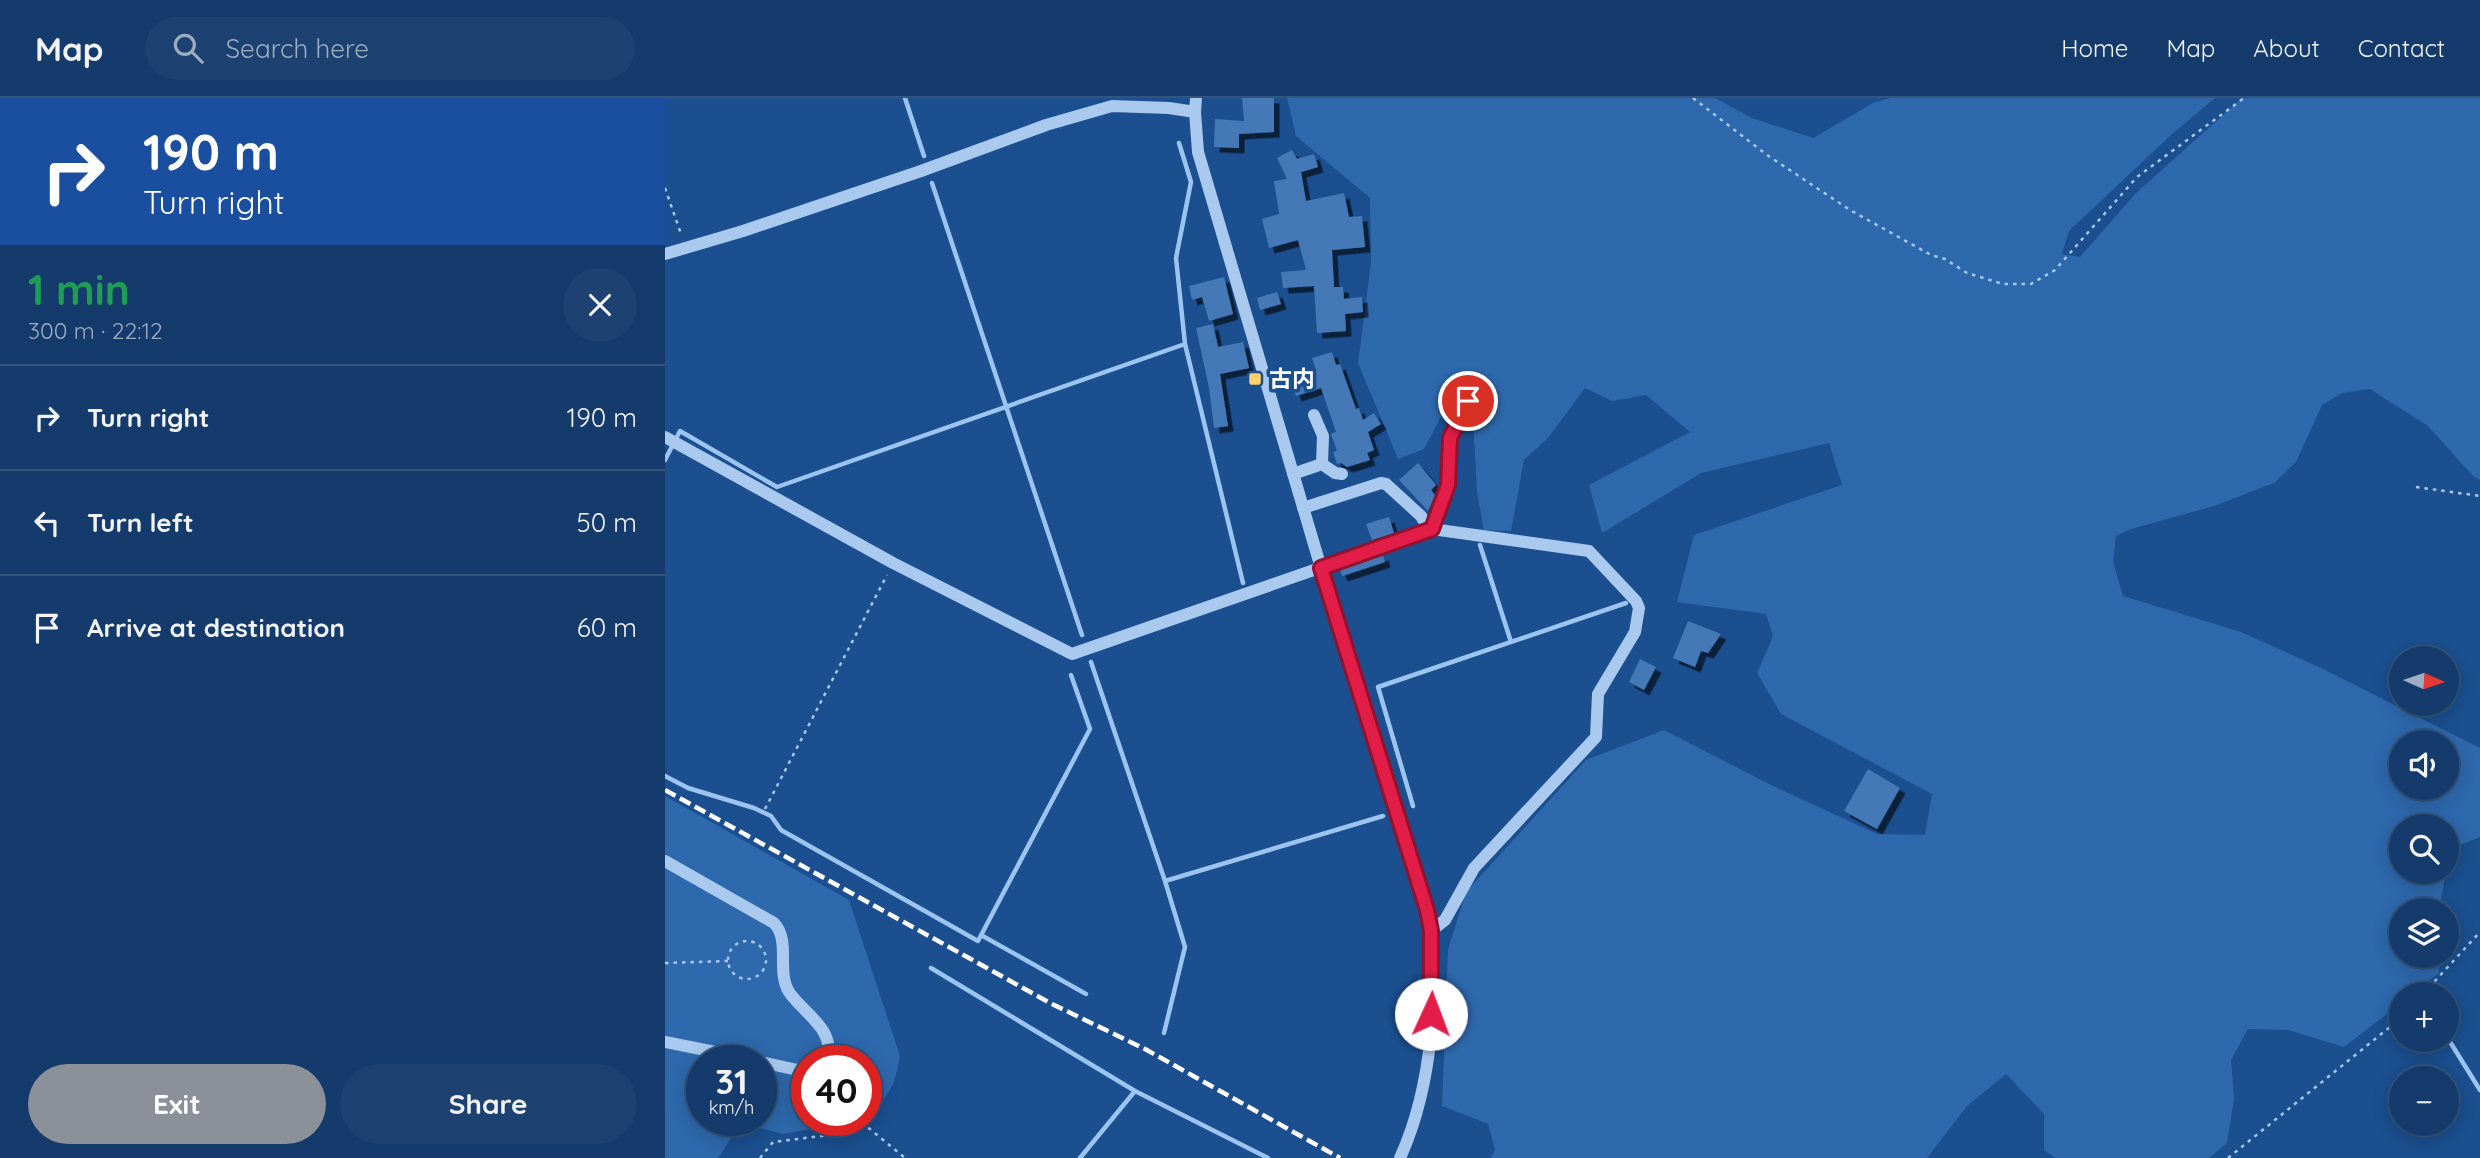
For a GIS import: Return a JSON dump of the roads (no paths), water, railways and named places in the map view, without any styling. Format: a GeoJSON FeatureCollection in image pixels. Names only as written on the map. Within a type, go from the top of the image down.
{"type":"FeatureCollection","features":[{"type":"Feature","properties":{"kind":"street"},"geometry":{"type":"LineString","coordinates":[[1196,98],[1198,152],[1321,568],[1427,910],[1431,931],[1433,991],[1428,1049],[1416,1113],[1400,1158]]}},
{"type":"Feature","properties":{"kind":"street"},"geometry":{"type":"LineString","coordinates":[[665,254],[756,227],[922,171],[1046,125],[1112,106],[1169,108],[1195,112]]}},
{"type":"Feature","properties":{"kind":"street"},"geometry":{"type":"LineString","coordinates":[[1430,530],[1448,485],[1450,438],[1476,383]]}},
{"type":"Feature","properties":{"kind":"street"},"geometry":{"type":"LineString","coordinates":[[1314,415],[1323,436],[1322,464]]}},
{"type":"Feature","properties":{"kind":"street"},"geometry":{"type":"LineString","coordinates":[[665,437],[893,563],[1072,654],[1430,530],[1589,551],[1636,601],[1639,608],[1635,632],[1598,694],[1596,737],[1474,868],[1445,920],[1431,931]]}},
{"type":"Feature","properties":{"kind":"street"},"geometry":{"type":"LineString","coordinates":[[1293,474],[1322,464]]}},
{"type":"Feature","properties":{"kind":"street"},"geometry":{"type":"LineString","coordinates":[[1322,464],[1335,474],[1342,474]]}},
{"type":"Feature","properties":{"kind":"street"},"geometry":{"type":"LineString","coordinates":[[1303,508],[1381,483],[1386,484],[1421,516],[1430,530]]}},
{"type":"Feature","properties":{"kind":"street"},"geometry":{"type":"LineString","coordinates":[[665,861],[774,923],[781,930],[787,990],[823,1029],[828,1045]]}},
{"type":"Feature","properties":{"kind":"street"},"geometry":{"type":"LineString","coordinates":[[665,1042],[686,1046]]}},
{"type":"Feature","properties":{"kind":"waterway"},"geometry":{"type":"LineString","coordinates":[[905,98],[924,156]]}},
{"type":"Feature","properties":{"kind":"waterway"},"geometry":{"type":"LineString","coordinates":[[1179,143],[1191,182],[1176,258],[1185,344],[1243,583]]}},
{"type":"Feature","properties":{"kind":"waterway"},"geometry":{"type":"LineString","coordinates":[[932,183],[1082,635]]}},
{"type":"Feature","properties":{"kind":"waterway"},"geometry":{"type":"LineString","coordinates":[[665,460],[680,431],[777,487],[1185,344]]}},
{"type":"Feature","properties":{"kind":"waterway"},"geometry":{"type":"LineString","coordinates":[[1480,545],[1511,642]]}},
{"type":"Feature","properties":{"kind":"waterway"},"geometry":{"type":"LineString","coordinates":[[1413,806],[1378,687],[1626,603]]}},
{"type":"Feature","properties":{"kind":"waterway"},"geometry":{"type":"LineString","coordinates":[[1091,662],[1185,947],[1164,1033]]}},
{"type":"Feature","properties":{"kind":"waterway"},"geometry":{"type":"LineString","coordinates":[[665,776],[688,788],[754,808],[771,816],[781,830],[978,941],[1090,729],[1071,675]]}},
{"type":"Feature","properties":{"kind":"waterway"},"geometry":{"type":"LineString","coordinates":[[1165,881],[1383,816]]}},
{"type":"Feature","properties":{"kind":"waterway"},"geometry":{"type":"LineString","coordinates":[[981,935],[1086,994]]}},
{"type":"Feature","properties":{"kind":"waterway"},"geometry":{"type":"LineString","coordinates":[[931,968],[1135,1091],[1268,1158]]}},
{"type":"Feature","properties":{"kind":"waterway"},"geometry":{"type":"LineString","coordinates":[[2456,1052],[2480,1090]]}},
{"type":"Feature","properties":{"kind":"waterway"},"geometry":{"type":"LineString","coordinates":[[1080,1158],[1135,1091]]}},
{"type":"Feature","properties":{"kind":"railway"},"geometry":{"type":"LineString","coordinates":[[665,790],[1052,1004],[1145,1049],[1340,1158]]}},
{"type":"Feature","properties":{"kind":"place","name":"古内"},"geometry":{"type":"Point","coordinates":[1255,379]}}]}
